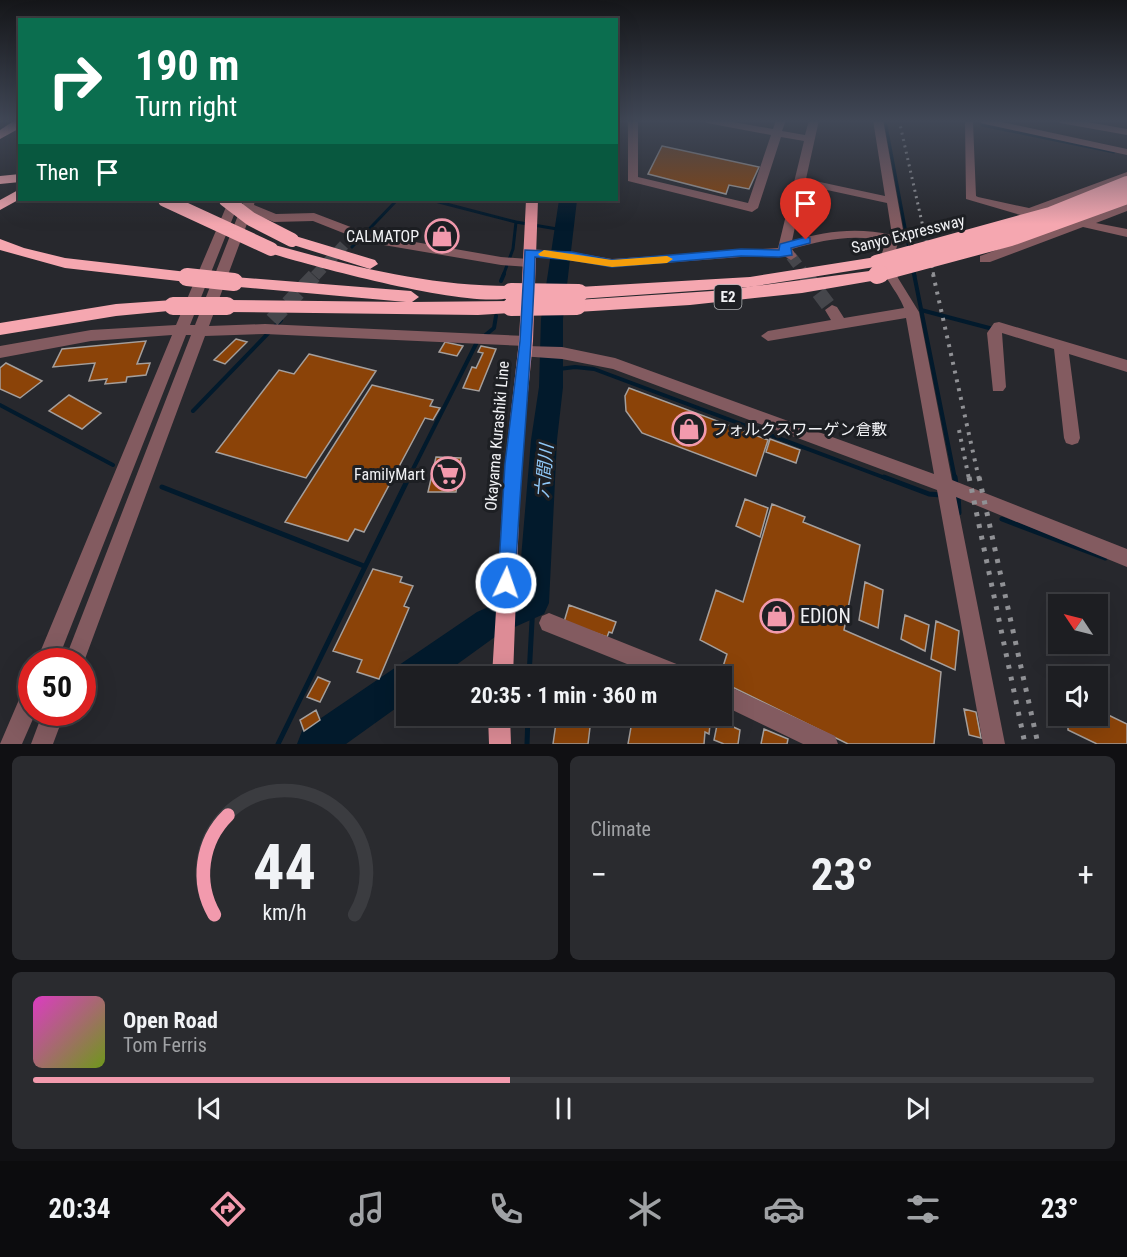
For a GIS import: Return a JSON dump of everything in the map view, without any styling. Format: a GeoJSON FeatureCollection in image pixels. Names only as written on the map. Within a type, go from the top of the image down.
{"type":"FeatureCollection","features":[{"type":"Feature","properties":{"kind":"highway"},"geometry":{"type":"LineString","coordinates":[[0,180],[18,178]]}},
{"type":"Feature","properties":{"kind":"highway"},"geometry":{"type":"LineString","coordinates":[[0,192],[18,179]]}},
{"type":"Feature","properties":{"kind":"highway","name":"Sanyo Expressway"},"geometry":{"type":"LineString","coordinates":[[877,268],[1050,214],[1127,183]]}},
{"type":"Feature","properties":{"kind":"highway"},"geometry":{"type":"LineString","coordinates":[[0,206],[18,194]]}},
{"type":"Feature","properties":{"kind":"highway","name":"Sanyo Expressway"},"geometry":{"type":"LineString","coordinates":[[511,299],[684,302],[759,294],[1011,240],[1127,197]]}},
{"type":"Feature","properties":{"kind":"highway"},"geometry":{"type":"LineString","coordinates":[[167,201],[271,249],[344,270],[412,285],[511,299]]}},
{"type":"Feature","properties":{"kind":"highway"},"geometry":{"type":"LineString","coordinates":[[227,201],[251,219],[292,240],[355,260],[511,299]]}},
{"type":"Feature","properties":{"kind":"highway"},"geometry":{"type":"LineString","coordinates":[[0,244],[33,256],[54,260],[187,277],[234,282],[511,299]]}},
{"type":"Feature","properties":{"kind":"highway"},"geometry":{"type":"LineString","coordinates":[[0,329],[93,313],[173,306],[478,309],[511,299]]}},
{"type":"Feature","properties":{"kind":"main road","name":"Okayama Kurashiki Line"},"geometry":{"type":"LineString","coordinates":[[503,666],[513,464],[529,349],[518,260],[530,225],[532,201]]}},
{"type":"Feature","properties":{"kind":"main road"},"geometry":{"type":"LineString","coordinates":[[499,726],[500,744]]}},
{"type":"Feature","properties":{"kind":"street"},"geometry":{"type":"LineString","coordinates":[[632,155],[632,179],[752,208],[770,155]]}},
{"type":"Feature","properties":{"kind":"street"},"geometry":{"type":"LineString","coordinates":[[787,252],[806,155]]}},
{"type":"Feature","properties":{"kind":"street"},"geometry":{"type":"LineString","coordinates":[[884,155],[898,235],[886,256],[886,269],[910,305],[912,312],[950,491],[994,744]]}},
{"type":"Feature","properties":{"kind":"street"},"geometry":{"type":"LineString","coordinates":[[967,155],[970,197],[982,204],[1127,233]]}},
{"type":"Feature","properties":{"kind":"street"},"geometry":{"type":"LineString","coordinates":[[1026,213],[1127,175]]}},
{"type":"Feature","properties":{"kind":"street"},"geometry":{"type":"LineString","coordinates":[[800,181],[892,201]]}},
{"type":"Feature","properties":{"kind":"street"},"geometry":{"type":"LineString","coordinates":[[52,648],[234,201]]}},
{"type":"Feature","properties":{"kind":"street"},"geometry":{"type":"LineString","coordinates":[[79,648],[249,203],[274,218],[314,218],[358,236],[518,260],[552,254],[612,263],[741,252],[787,252],[855,232],[868,232],[894,240]]}},
{"type":"Feature","properties":{"kind":"street"},"geometry":{"type":"LineString","coordinates":[[985,259],[1086,224],[1127,207]]}},
{"type":"Feature","properties":{"kind":"street"},"geometry":{"type":"LineString","coordinates":[[344,245],[358,236]]}},
{"type":"Feature","properties":{"kind":"street"},"geometry":{"type":"LineString","coordinates":[[832,310],[841,324]]}},
{"type":"Feature","properties":{"kind":"street"},"geometry":{"type":"LineString","coordinates":[[768,336],[912,312]]}},
{"type":"Feature","properties":{"kind":"street"},"geometry":{"type":"LineString","coordinates":[[0,352],[74,337],[181,330],[251,332],[269,327],[489,339],[529,349],[562,352],[615,364],[1127,558]]}},
{"type":"Feature","properties":{"kind":"street"},"geometry":{"type":"LineString","coordinates":[[998,387],[995,331],[1127,366]]}},
{"type":"Feature","properties":{"kind":"street"},"geometry":{"type":"LineString","coordinates":[[1061,349],[1072,438]]}},
{"type":"Feature","properties":{"kind":"street"},"geometry":{"type":"LineString","coordinates":[[549,623],[657,666]]}},
{"type":"Feature","properties":{"kind":"street"},"geometry":{"type":"LineString","coordinates":[[732,699],[827,744]]}},
{"type":"Feature","properties":{"kind":"street"},"geometry":{"type":"LineString","coordinates":[[11,744],[19,726]]}},
{"type":"Feature","properties":{"kind":"street"},"geometry":{"type":"LineString","coordinates":[[42,744],[49,726]]}},
{"type":"Feature","properties":{"kind":"building"},"geometry":{"type":"Polygon","coordinates":[[[658,155],[702,155],[759,167],[749,189],[729,185],[726,194],[648,174],[658,155]]]}},
{"type":"Feature","properties":{"kind":"building"},"geometry":{"type":"Polygon","coordinates":[[[236,339],[247,342],[225,364],[214,360],[236,339]]]}},
{"type":"Feature","properties":{"kind":"building"},"geometry":{"type":"Polygon","coordinates":[[[146,341],[137,364],[150,363],[146,375],[127,377],[126,382],[105,384],[107,379],[89,381],[95,363],[53,367],[62,349],[146,341]]]}},
{"type":"Feature","properties":{"kind":"building"},"geometry":{"type":"Polygon","coordinates":[[[445,342],[463,346],[457,356],[439,352],[445,342]]]}},
{"type":"Feature","properties":{"kind":"building"},"geometry":{"type":"Polygon","coordinates":[[[481,346],[496,349],[479,391],[463,388],[472,367],[476,368],[483,353],[478,352],[481,346]]]}},
{"type":"Feature","properties":{"kind":"building"},"geometry":{"type":"Polygon","coordinates":[[[309,354],[376,371],[306,478],[216,452],[279,370],[294,374],[309,354]]]}},
{"type":"Feature","properties":{"kind":"building"},"geometry":{"type":"Polygon","coordinates":[[[6,363],[42,381],[20,398],[0,389],[0,368],[6,363]]]}},
{"type":"Feature","properties":{"kind":"building"},"geometry":{"type":"Polygon","coordinates":[[[372,385],[433,400],[430,406],[440,408],[433,420],[425,418],[364,532],[355,529],[348,541],[285,522],[372,385]]]}},
{"type":"Feature","properties":{"kind":"building","name":"フォルクスワーゲン倉敷"},"geometry":{"type":"Polygon","coordinates":[[[629,388],[768,440],[756,476],[642,433],[626,411],[625,396],[629,388]]]}},
{"type":"Feature","properties":{"kind":"building"},"geometry":{"type":"Polygon","coordinates":[[[69,395],[101,413],[82,429],[49,411],[69,395]]]}},
{"type":"Feature","properties":{"kind":"building"},"geometry":{"type":"Polygon","coordinates":[[[770,439],[800,450],[796,463],[766,452],[770,439]]]}},
{"type":"Feature","properties":{"kind":"building"},"geometry":{"type":"Polygon","coordinates":[[[436,457],[461,458],[456,492],[428,492],[436,457]]]}},
{"type":"Feature","properties":{"kind":"building"},"geometry":{"type":"Polygon","coordinates":[[[745,499],[768,508],[760,537],[736,526],[745,499]]]}},
{"type":"Feature","properties":{"kind":"building","name":"EDION"},"geometry":{"type":"Polygon","coordinates":[[[772,504],[805,517],[803,522],[860,545],[844,630],[941,672],[934,744],[848,744],[732,687],[732,666],[723,666],[727,654],[700,640],[716,590],[743,602],[772,504]]]}},
{"type":"Feature","properties":{"kind":"building"},"geometry":{"type":"Polygon","coordinates":[[[373,569],[402,577],[400,582],[413,586],[404,606],[409,608],[379,679],[357,672],[362,660],[333,651],[373,569]]]}},
{"type":"Feature","properties":{"kind":"building"},"geometry":{"type":"Polygon","coordinates":[[[865,582],[883,590],[878,628],[859,620],[865,582]]]}},
{"type":"Feature","properties":{"kind":"building"},"geometry":{"type":"Polygon","coordinates":[[[569,605],[616,622],[612,633],[609,632],[607,637],[564,622],[569,605]]]}},
{"type":"Feature","properties":{"kind":"building"},"geometry":{"type":"Polygon","coordinates":[[[905,615],[929,625],[925,651],[901,639],[905,615]]]}},
{"type":"Feature","properties":{"kind":"building"},"geometry":{"type":"Polygon","coordinates":[[[936,621],[959,631],[955,670],[931,659],[936,621]]]}},
{"type":"Feature","properties":{"kind":"building"},"geometry":{"type":"Polygon","coordinates":[[[318,677],[330,682],[320,702],[307,697],[318,677]]]}},
{"type":"Feature","properties":{"kind":"building"},"geometry":{"type":"Polygon","coordinates":[[[964,709],[976,712],[981,738],[969,735],[964,709]]]}},
{"type":"Feature","properties":{"kind":"building"},"geometry":{"type":"Polygon","coordinates":[[[316,710],[320,720],[304,731],[300,720],[316,710]]]}},
{"type":"Feature","properties":{"kind":"building"},"geometry":{"type":"Polygon","coordinates":[[[1108,715],[1127,724],[1127,744],[1097,744],[1068,730],[1068,726],[1108,726],[1108,715]]]}},
{"type":"Feature","properties":{"kind":"building"},"geometry":{"type":"Polygon","coordinates":[[[556,726],[590,726],[588,744],[553,744],[556,726]]]}},
{"type":"Feature","properties":{"kind":"building"},"geometry":{"type":"Polygon","coordinates":[[[631,726],[710,726],[709,734],[705,732],[704,744],[628,744],[631,726]]]}},
{"type":"Feature","properties":{"kind":"building"},"geometry":{"type":"Polygon","coordinates":[[[717,726],[731,726],[740,730],[738,744],[724,744],[714,740],[717,726]]]}},
{"type":"Feature","properties":{"kind":"building"},"geometry":{"type":"Polygon","coordinates":[[[764,729],[788,739],[787,744],[761,744],[764,729]]]}},
{"type":"Feature","properties":{"kind":"waterway"},"geometry":{"type":"LineString","coordinates":[[891,155],[909,249]]}},
{"type":"Feature","properties":{"kind":"waterway"},"geometry":{"type":"LineString","coordinates":[[352,247],[396,201]]}},
{"type":"Feature","properties":{"kind":"waterway"},"geometry":{"type":"LineString","coordinates":[[435,201],[516,222]]}},
{"type":"Feature","properties":{"kind":"waterway","name":"六間川"},"geometry":{"type":"LineString","coordinates":[[427,666],[488,623],[533,603],[544,440],[551,387],[552,319],[568,201]]}},
{"type":"Feature","properties":{"kind":"waterway"},"geometry":{"type":"LineString","coordinates":[[503,276],[513,249],[516,222]]}},
{"type":"Feature","properties":{"kind":"waterway"},"geometry":{"type":"LineString","coordinates":[[516,222],[563,230]]}},
{"type":"Feature","properties":{"kind":"waterway"},"geometry":{"type":"LineString","coordinates":[[913,268],[915,276]]}},
{"type":"Feature","properties":{"kind":"waterway"},"geometry":{"type":"LineString","coordinates":[[501,281],[504,274]]}},
{"type":"Feature","properties":{"kind":"waterway"},"geometry":{"type":"LineString","coordinates":[[914,274],[921,310]]}},
{"type":"Feature","properties":{"kind":"waterway"},"geometry":{"type":"LineString","coordinates":[[921,310],[993,329]]}},
{"type":"Feature","properties":{"kind":"waterway"},"geometry":{"type":"LineString","coordinates":[[921,310],[955,479]]}},
{"type":"Feature","properties":{"kind":"waterway"},"geometry":{"type":"LineString","coordinates":[[483,337],[494,328],[496,316]]}},
{"type":"Feature","properties":{"kind":"waterway"},"geometry":{"type":"LineString","coordinates":[[193,411],[281,320]]}},
{"type":"Feature","properties":{"kind":"waterway"},"geometry":{"type":"LineString","coordinates":[[409,478],[477,342]]}},
{"type":"Feature","properties":{"kind":"waterway"},"geometry":{"type":"LineString","coordinates":[[551,370],[575,367],[594,369],[888,479]]}},
{"type":"Feature","properties":{"kind":"waterway"},"geometry":{"type":"LineString","coordinates":[[0,405],[113,465]]}},
{"type":"Feature","properties":{"kind":"waterway"},"geometry":{"type":"LineString","coordinates":[[884,477],[929,494],[941,495]]}},
{"type":"Feature","properties":{"kind":"waterway"},"geometry":{"type":"LineString","coordinates":[[955,477],[956,484]]}},
{"type":"Feature","properties":{"kind":"waterway"},"geometry":{"type":"LineString","coordinates":[[278,744],[409,478]]}},
{"type":"Feature","properties":{"kind":"waterway"},"geometry":{"type":"LineString","coordinates":[[162,487],[364,566]]}},
{"type":"Feature","properties":{"kind":"waterway"},"geometry":{"type":"LineString","coordinates":[[958,494],[959,513]]}},
{"type":"Feature","properties":{"kind":"waterway"},"geometry":{"type":"LineString","coordinates":[[1002,519],[1105,558]]}},
{"type":"Feature","properties":{"kind":"waterway"},"geometry":{"type":"LineString","coordinates":[[530,666],[533,603]]}},
{"type":"Feature","properties":{"kind":"waterway","name":"六間川"},"geometry":{"type":"LineString","coordinates":[[315,744],[396,688]]}},
{"type":"Feature","properties":{"kind":"waterway"},"geometry":{"type":"LineString","coordinates":[[527,744],[528,726]]}},
{"type":"Feature","properties":{"kind":"tunnel"},"geometry":{"type":"LineString","coordinates":[[315,276],[344,245]]}},
{"type":"Feature","properties":{"kind":"tunnel"},"geometry":{"type":"LineString","coordinates":[[791,256],[806,276]]}},
{"type":"Feature","properties":{"kind":"tunnel"},"geometry":{"type":"LineString","coordinates":[[272,320],[316,274]]}},
{"type":"Feature","properties":{"kind":"tunnel"},"geometry":{"type":"LineString","coordinates":[[805,274],[832,310]]}},
{"type":"Feature","properties":{"kind":"railway"},"geometry":{"type":"LineString","coordinates":[[907,155],[934,276]]}},
{"type":"Feature","properties":{"kind":"railway"},"geometry":{"type":"LineString","coordinates":[[933,274],[979,479]]}},
{"type":"Feature","properties":{"kind":"railway"},"geometry":{"type":"LineString","coordinates":[[959,430],[969,479]]}},
{"type":"Feature","properties":{"kind":"railway"},"geometry":{"type":"LineString","coordinates":[[969,477],[1025,744]]}},
{"type":"Feature","properties":{"kind":"railway"},"geometry":{"type":"LineString","coordinates":[[979,477],[1038,744]]}},
{"type":"Feature","properties":{"kind":"slow traffic"},"geometry":{"type":"LineString","coordinates":[[544,254],[612,263],[667,259]]}},
{"type":"Feature","properties":{"kind":"place","name":"CALMATOP"},"geometry":{"type":"Point","coordinates":[442,236]}},
{"type":"Feature","properties":{"kind":"place","name":"フォルクスワーゲン倉敷"},"geometry":{"type":"Point","coordinates":[689,429]}},
{"type":"Feature","properties":{"kind":"place","name":"FamilyMart"},"geometry":{"type":"Point","coordinates":[448,474]}},
{"type":"Feature","properties":{"kind":"place","name":"EDION"},"geometry":{"type":"Point","coordinates":[777,616]}},
{"type":"Feature","properties":{"kind":"route"},"geometry":{"type":"LineString","coordinates":[[506,583],[513,464],[526,341],[529,253],[572,256],[612,263],[717,256],[741,252],[779,254],[788,252],[784,247],[806,240]]}}]}
